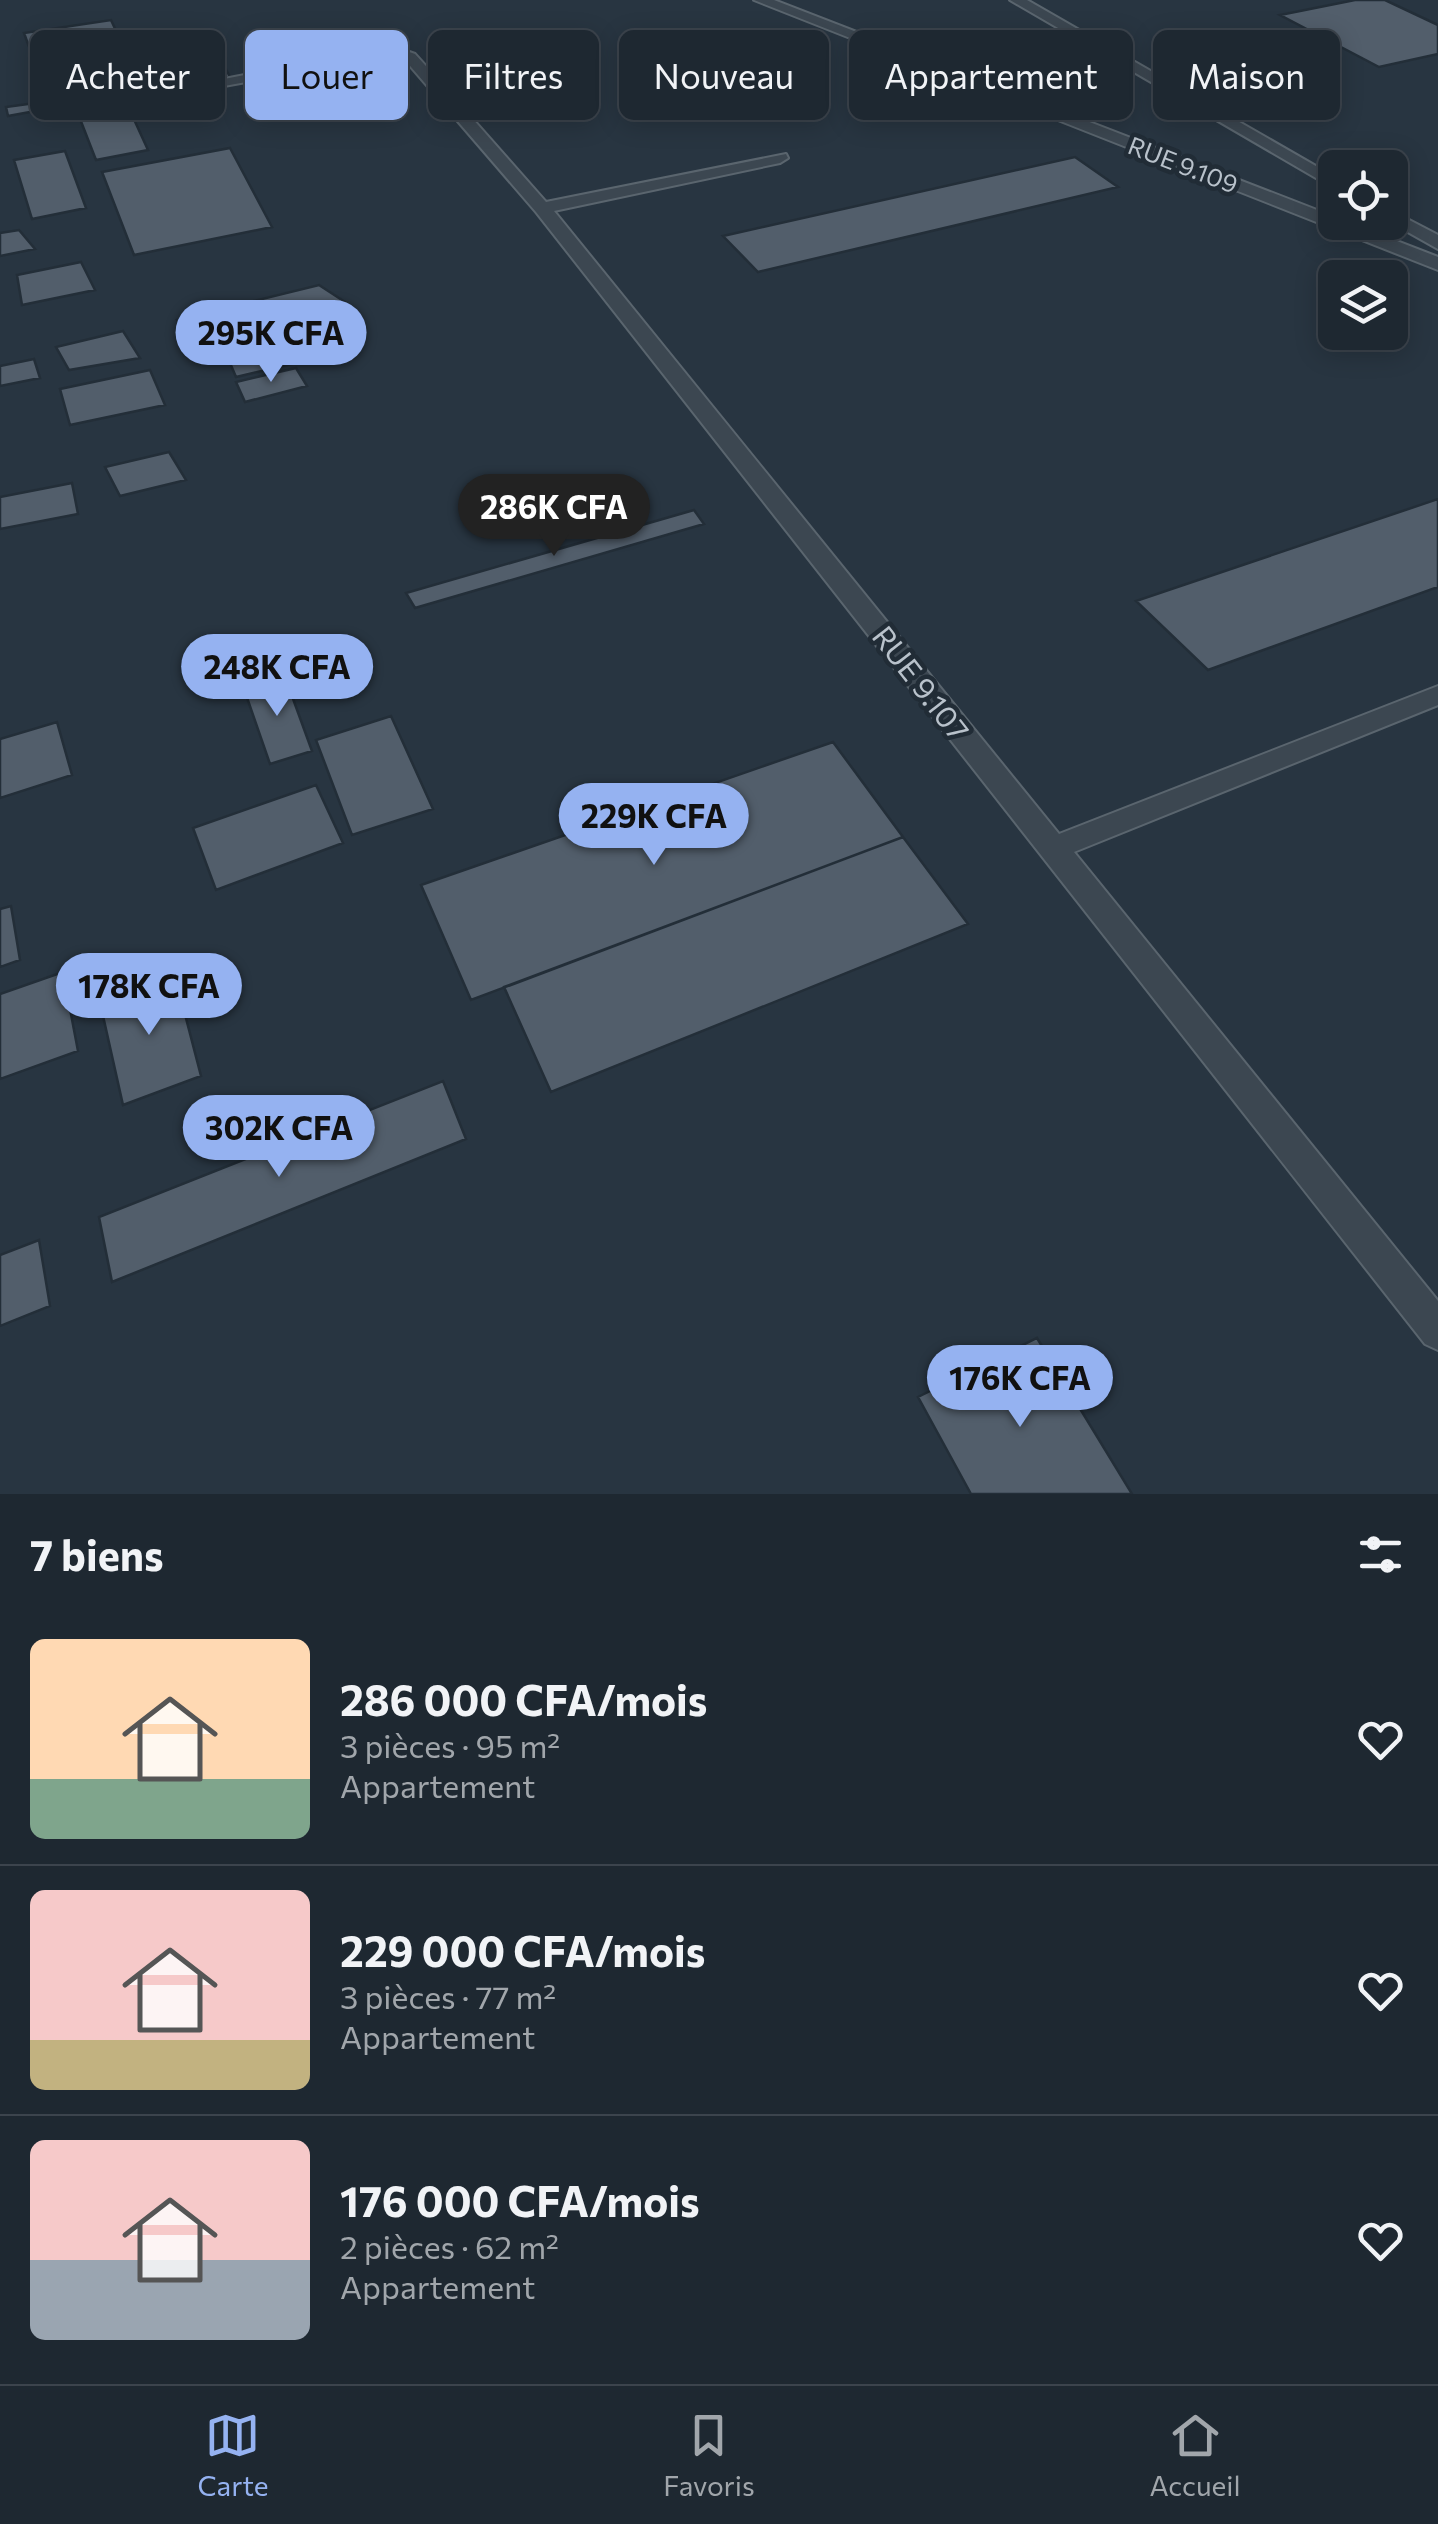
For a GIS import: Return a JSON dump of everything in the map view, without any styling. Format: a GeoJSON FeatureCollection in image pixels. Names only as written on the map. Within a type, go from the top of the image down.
{"type":"FeatureCollection","features":[{"type":"Feature","properties":{"kind":"lane","name":"RUE 9.109"},"geometry":{"type":"LineString","coordinates":[[761,0],[1438,264]]}},
{"type":"Feature","properties":{"kind":"lane"},"geometry":{"type":"LineString","coordinates":[[1018,0],[1318,174]]}},
{"type":"Feature","properties":{"kind":"lane","name":"RUE 9.107"},"geometry":{"type":"LineString","coordinates":[[225,81],[392,52],[410,57],[428,77]]}},
{"type":"Feature","properties":{"kind":"lane","name":"RUE 9.107"},"geometry":{"type":"LineString","coordinates":[[466,120],[542,208],[1438,1331]]}},
{"type":"Feature","properties":{"kind":"lane"},"geometry":{"type":"LineString","coordinates":[[542,208],[780,158]]}},
{"type":"Feature","properties":{"kind":"lane"},"geometry":{"type":"LineString","coordinates":[[1408,226],[1438,243]]}},
{"type":"Feature","properties":{"kind":"lane"},"geometry":{"type":"LineString","coordinates":[[1051,849],[1438,696]]}},
{"type":"Feature","properties":{"kind":"building"},"geometry":{"type":"Polygon","coordinates":[[[1355,0],[1385,0],[1438,25],[1438,54],[1379,67],[1340,47],[1340,30],[1309,30],[1280,15],[1355,0]]]}},
{"type":"Feature","properties":{"kind":"building"},"geometry":{"type":"Polygon","coordinates":[[[111,20],[116,30],[44,30],[111,20]]]}},
{"type":"Feature","properties":{"kind":"building"},"geometry":{"type":"Polygon","coordinates":[[[30,104],[30,112],[8,116],[6,107],[30,104]]]}},
{"type":"Feature","properties":{"kind":"building"},"geometry":{"type":"Polygon","coordinates":[[[80,120],[134,120],[148,150],[96,160],[80,120]]]}},
{"type":"Feature","properties":{"kind":"building"},"geometry":{"type":"Polygon","coordinates":[[[230,148],[272,227],[134,255],[102,172],[230,148]]]}},
{"type":"Feature","properties":{"kind":"building"},"geometry":{"type":"Polygon","coordinates":[[[65,151],[86,208],[32,219],[14,160],[65,151]]]}},
{"type":"Feature","properties":{"kind":"building"},"geometry":{"type":"Polygon","coordinates":[[[1075,157],[1118,187],[758,272],[723,236],[1075,157]]]}},
{"type":"Feature","properties":{"kind":"building"},"geometry":{"type":"Polygon","coordinates":[[[19,230],[35,249],[0,256],[0,233],[19,230]]]}},
{"type":"Feature","properties":{"kind":"building"},"geometry":{"type":"Polygon","coordinates":[[[81,262],[95,290],[22,305],[17,275],[81,262]]]}},
{"type":"Feature","properties":{"kind":"building"},"geometry":{"type":"Polygon","coordinates":[[[319,285],[345,302],[190,339],[177,320],[319,285]]]}},
{"type":"Feature","properties":{"kind":"building"},"geometry":{"type":"Polygon","coordinates":[[[123,331],[140,358],[69,370],[56,347],[123,331]]]}},
{"type":"Feature","properties":{"kind":"building"},"geometry":{"type":"Polygon","coordinates":[[[291,347],[304,361],[236,377],[230,363],[291,347]]]}},
{"type":"Feature","properties":{"kind":"building"},"geometry":{"type":"Polygon","coordinates":[[[34,359],[40,378],[0,386],[0,366],[34,359]]]}},
{"type":"Feature","properties":{"kind":"building"},"geometry":{"type":"Polygon","coordinates":[[[296,368],[307,386],[245,402],[236,382],[296,368]]]}},
{"type":"Feature","properties":{"kind":"building"},"geometry":{"type":"Polygon","coordinates":[[[150,370],[165,405],[70,425],[60,389],[150,370]]]}},
{"type":"Feature","properties":{"kind":"building"},"geometry":{"type":"Polygon","coordinates":[[[169,452],[186,480],[120,496],[105,467],[169,452]]]}},
{"type":"Feature","properties":{"kind":"building"},"geometry":{"type":"Polygon","coordinates":[[[72,483],[78,514],[0,529],[0,497],[72,483]]]}},
{"type":"Feature","properties":{"kind":"building"},"geometry":{"type":"Polygon","coordinates":[[[1438,499],[1438,587],[1208,670],[1136,601],[1438,499]]]}},
{"type":"Feature","properties":{"kind":"building"},"geometry":{"type":"Polygon","coordinates":[[[694,510],[704,524],[415,608],[406,593],[694,510]]]}},
{"type":"Feature","properties":{"kind":"building"},"geometry":{"type":"Polygon","coordinates":[[[284,674],[312,751],[270,764],[243,686],[284,674]]]}},
{"type":"Feature","properties":{"kind":"building"},"geometry":{"type":"Polygon","coordinates":[[[391,716],[433,809],[352,835],[316,740],[391,716]]]}},
{"type":"Feature","properties":{"kind":"building"},"geometry":{"type":"Polygon","coordinates":[[[57,722],[72,775],[0,798],[0,739],[57,722]]]}},
{"type":"Feature","properties":{"kind":"building"},"geometry":{"type":"Polygon","coordinates":[[[833,742],[903,837],[471,1000],[421,885],[833,742]]]}},
{"type":"Feature","properties":{"kind":"building"},"geometry":{"type":"Polygon","coordinates":[[[316,785],[343,843],[216,890],[193,828],[316,785]]]}},
{"type":"Feature","properties":{"kind":"building"},"geometry":{"type":"Polygon","coordinates":[[[903,837],[968,924],[551,1092],[504,987],[903,837]]]}},
{"type":"Feature","properties":{"kind":"building"},"geometry":{"type":"Polygon","coordinates":[[[11,906],[20,960],[0,967],[0,909],[11,906]]]}},
{"type":"Feature","properties":{"kind":"building"},"geometry":{"type":"Polygon","coordinates":[[[63,972],[78,1051],[0,1079],[0,994],[63,972]]]}},
{"type":"Feature","properties":{"kind":"building"},"geometry":{"type":"Polygon","coordinates":[[[174,972],[201,1076],[123,1105],[99,998],[174,972]]]}},
{"type":"Feature","properties":{"kind":"building"},"geometry":{"type":"Polygon","coordinates":[[[443,1081],[466,1139],[112,1282],[99,1217],[443,1081]]]}},
{"type":"Feature","properties":{"kind":"building"},"geometry":{"type":"Polygon","coordinates":[[[39,1240],[50,1306],[0,1326],[0,1255],[39,1240]]]}},
{"type":"Feature","properties":{"kind":"building"},"geometry":{"type":"Polygon","coordinates":[[[1037,1338],[1132,1494],[971,1494],[918,1397],[1037,1338]]]}}]}
